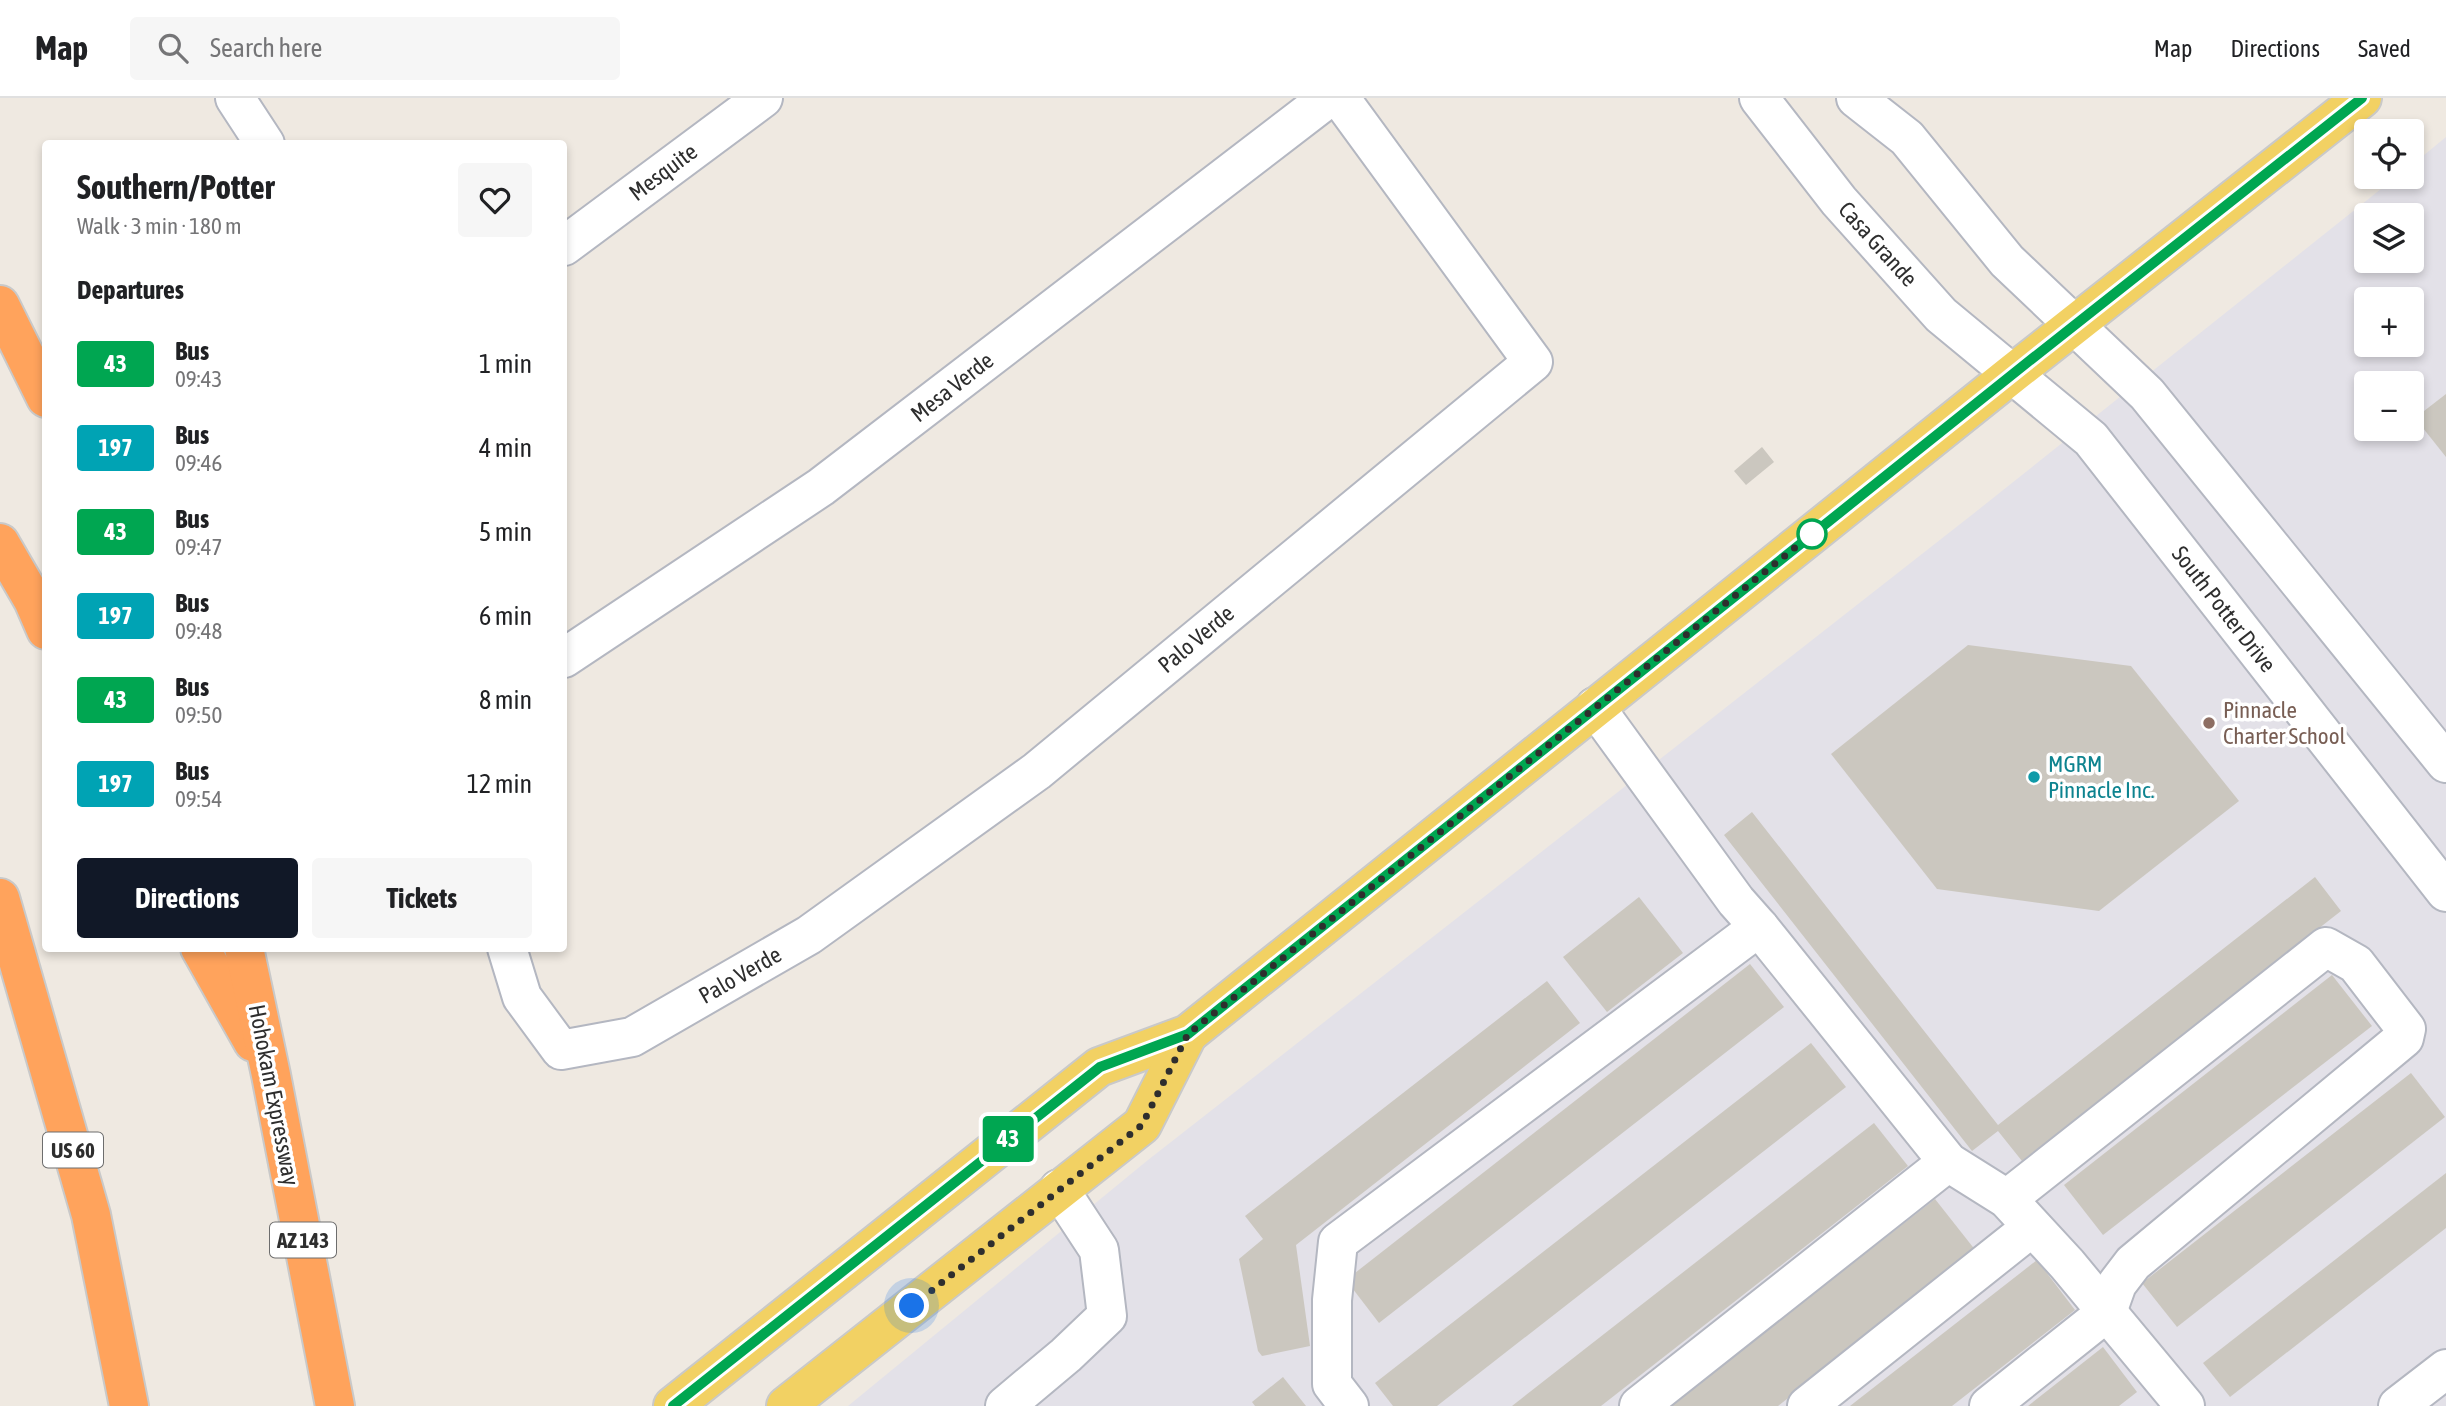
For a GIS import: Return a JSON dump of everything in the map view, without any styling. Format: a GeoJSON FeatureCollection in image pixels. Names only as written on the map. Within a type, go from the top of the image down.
{"type":"FeatureCollection","features":[{"type":"Feature","properties":{"kind":"highway"},"geometry":{"type":"LineString","coordinates":[[0,305],[42,389]]}},
{"type":"Feature","properties":{"kind":"highway"},"geometry":{"type":"LineString","coordinates":[[0,543],[42,620]]}},
{"type":"Feature","properties":{"kind":"highway","name":"US 60"},"geometry":{"type":"LineString","coordinates":[[0,898],[92,1215],[129,1406]]}},
{"type":"Feature","properties":{"kind":"highway"},"geometry":{"type":"LineString","coordinates":[[202,952],[271,1075]]}},
{"type":"Feature","properties":{"kind":"highway","name":"Hohokam Expressway"},"geometry":{"type":"LineString","coordinates":[[245,952],[335,1406]]}},
{"type":"Feature","properties":{"kind":"main road"},"geometry":{"type":"LineString","coordinates":[[673,1406],[1100,1067],[1188,1034],[2012,374],[2362,98]]}},
{"type":"Feature","properties":{"kind":"main road"},"geometry":{"type":"LineString","coordinates":[[786,1406],[1142,1125],[1188,1034]]}},
{"type":"Feature","properties":{"kind":"street"},"geometry":{"type":"LineString","coordinates":[[235,98],[262,140]]}},
{"type":"Feature","properties":{"kind":"street","name":"Mesquite"},"geometry":{"type":"LineString","coordinates":[[567,244],[763,98]]}},
{"type":"Feature","properties":{"kind":"street","name":"Mesa Verde"},"geometry":{"type":"LineString","coordinates":[[567,655],[821,487],[1328,98]]}},
{"type":"Feature","properties":{"kind":"street","name":"Palo Verde"},"geometry":{"type":"LineString","coordinates":[[508,952],[522,997],[561,1050],[632,1037],[809,935],[1037,771],[1533,362],[1340,98]]}},
{"type":"Feature","properties":{"kind":"street","name":"Casa Grande"},"geometry":{"type":"LineString","coordinates":[[1759,98],[1839,201],[1941,315],[2012,374]]}},
{"type":"Feature","properties":{"kind":"street"},"geometry":{"type":"LineString","coordinates":[[1856,98],[1907,138],[2007,261],[2147,394],[2446,762]]}},
{"type":"Feature","properties":{"kind":"street","name":"South Potter Drive"},"geometry":{"type":"LineString","coordinates":[[2012,374],[2091,439],[2446,892]]}},
{"type":"Feature","properties":{"kind":"street"},"geometry":{"type":"LineString","coordinates":[[1595,707],[1736,901],[1948,1162],[2019,1213],[2107,1312],[2169,1401]]}},
{"type":"Feature","properties":{"kind":"street"},"geometry":{"type":"LineString","coordinates":[[1349,1406],[1332,1384],[1332,1300],[1338,1242],[1759,927]]}},
{"type":"Feature","properties":{"kind":"street"},"geometry":{"type":"LineString","coordinates":[[1807,1406],[2019,1213],[2326,947],[2356,964],[2406,1029],[2404,1038],[2133,1263],[2117,1284],[2107,1312],[1989,1406]]}},
{"type":"Feature","properties":{"kind":"street"},"geometry":{"type":"LineString","coordinates":[[1639,1406],[1948,1162]]}},
{"type":"Feature","properties":{"kind":"street"},"geometry":{"type":"LineString","coordinates":[[1005,1406],[1066,1355],[1107,1316],[1099,1250],[1059,1189]]}},
{"type":"Feature","properties":{"kind":"street"},"geometry":{"type":"LineString","coordinates":[[2398,1406],[2446,1369]]}},
{"type":"Feature","properties":{"kind":"shaded area"},"geometry":{"type":"Polygon","coordinates":[[[2446,137],[2446,1406],[848,1406],[1148,1160],[1973,514],[2354,210],[2354,273],[2424,273],[2424,203],[2363,203],[2381,189],[2424,189],[2424,155],[2446,137]]]}},
{"type":"Feature","properties":{"kind":"building"},"geometry":{"type":"Polygon","coordinates":[[[2446,394],[2446,457],[2424,429],[2424,411],[2446,394]]]}},
{"type":"Feature","properties":{"kind":"building"},"geometry":{"type":"Polygon","coordinates":[[[1762,447],[1774,462],[1746,485],[1734,471],[1762,447]]]}},
{"type":"Feature","properties":{"kind":"building","name":"MGRM Pinnacle Inc."},"geometry":{"type":"Polygon","coordinates":[[[1968,645],[2131,666],[2239,801],[2099,911],[1937,889],[1831,754],[1968,645]]]}},
{"type":"Feature","properties":{"kind":"building"},"geometry":{"type":"Polygon","coordinates":[[[1752,812],[1998,1125],[2315,877],[2341,911],[2022,1161],[1998,1131],[1972,1151],[1724,835],[1752,812]]]}},
{"type":"Feature","properties":{"kind":"building"},"geometry":{"type":"Polygon","coordinates":[[[1639,897],[1683,953],[1607,1012],[1563,957],[1639,897]]]}},
{"type":"Feature","properties":{"kind":"building"},"geometry":{"type":"Polygon","coordinates":[[[1750,964],[1784,1007],[1379,1323],[1346,1280],[1750,964]]]}},
{"type":"Feature","properties":{"kind":"building"},"geometry":{"type":"Polygon","coordinates":[[[2332,975],[2372,1026],[2103,1235],[2064,1185],[2332,975]]]}},
{"type":"Feature","properties":{"kind":"building"},"geometry":{"type":"Polygon","coordinates":[[[1547,981],[1580,1023],[1296,1245],[1310,1346],[1262,1356],[1258,1351],[1239,1259],[1263,1239],[1245,1216],[1547,981]]]}},
{"type":"Feature","properties":{"kind":"building"},"geometry":{"type":"Polygon","coordinates":[[[1811,1043],[1846,1087],[1437,1406],[1393,1406],[1375,1383],[1811,1043]]]}},
{"type":"Feature","properties":{"kind":"building"},"geometry":{"type":"Polygon","coordinates":[[[2411,1073],[2445,1117],[2177,1327],[2142,1283],[2411,1073]]]}},
{"type":"Feature","properties":{"kind":"building"},"geometry":{"type":"Polygon","coordinates":[[[1874,1123],[1908,1166],[1601,1406],[1512,1406],[1874,1123]]]}},
{"type":"Feature","properties":{"kind":"building"},"geometry":{"type":"Polygon","coordinates":[[[2446,1173],[2446,1228],[2230,1397],[2203,1363],[2446,1173]]]}},
{"type":"Feature","properties":{"kind":"building"},"geometry":{"type":"Polygon","coordinates":[[[1935,1199],[1976,1251],[1778,1406],[1670,1406],[1935,1199]]]}},
{"type":"Feature","properties":{"kind":"building"},"geometry":{"type":"Polygon","coordinates":[[[2037,1260],[2075,1310],[1952,1406],[1850,1406],[2037,1260]]]}},
{"type":"Feature","properties":{"kind":"building"},"geometry":{"type":"Polygon","coordinates":[[[2103,1347],[2137,1392],[2119,1406],[2028,1406],[2103,1347]]]}},
{"type":"Feature","properties":{"kind":"building"},"geometry":{"type":"Polygon","coordinates":[[[1283,1377],[1306,1406],[1255,1406],[1252,1402],[1283,1377]]]}},
{"type":"Feature","properties":{"kind":"bus line","name":"43"},"geometry":{"type":"LineString","coordinates":[[673,1406],[1100,1067],[1188,1034],[2362,98]]}},
{"type":"Feature","properties":{"kind":"place","name":"Pinnacle Charter School"},"geometry":{"type":"Point","coordinates":[2209,723]}},
{"type":"Feature","properties":{"kind":"place","name":"MGRM Pinnacle Inc."},"geometry":{"type":"Point","coordinates":[2034,777]}},
{"type":"Feature","properties":{"kind":"route"},"geometry":{"type":"LineString","coordinates":[[912,1306],[1142,1125],[1188,1034],[1812,534]]}}]}
